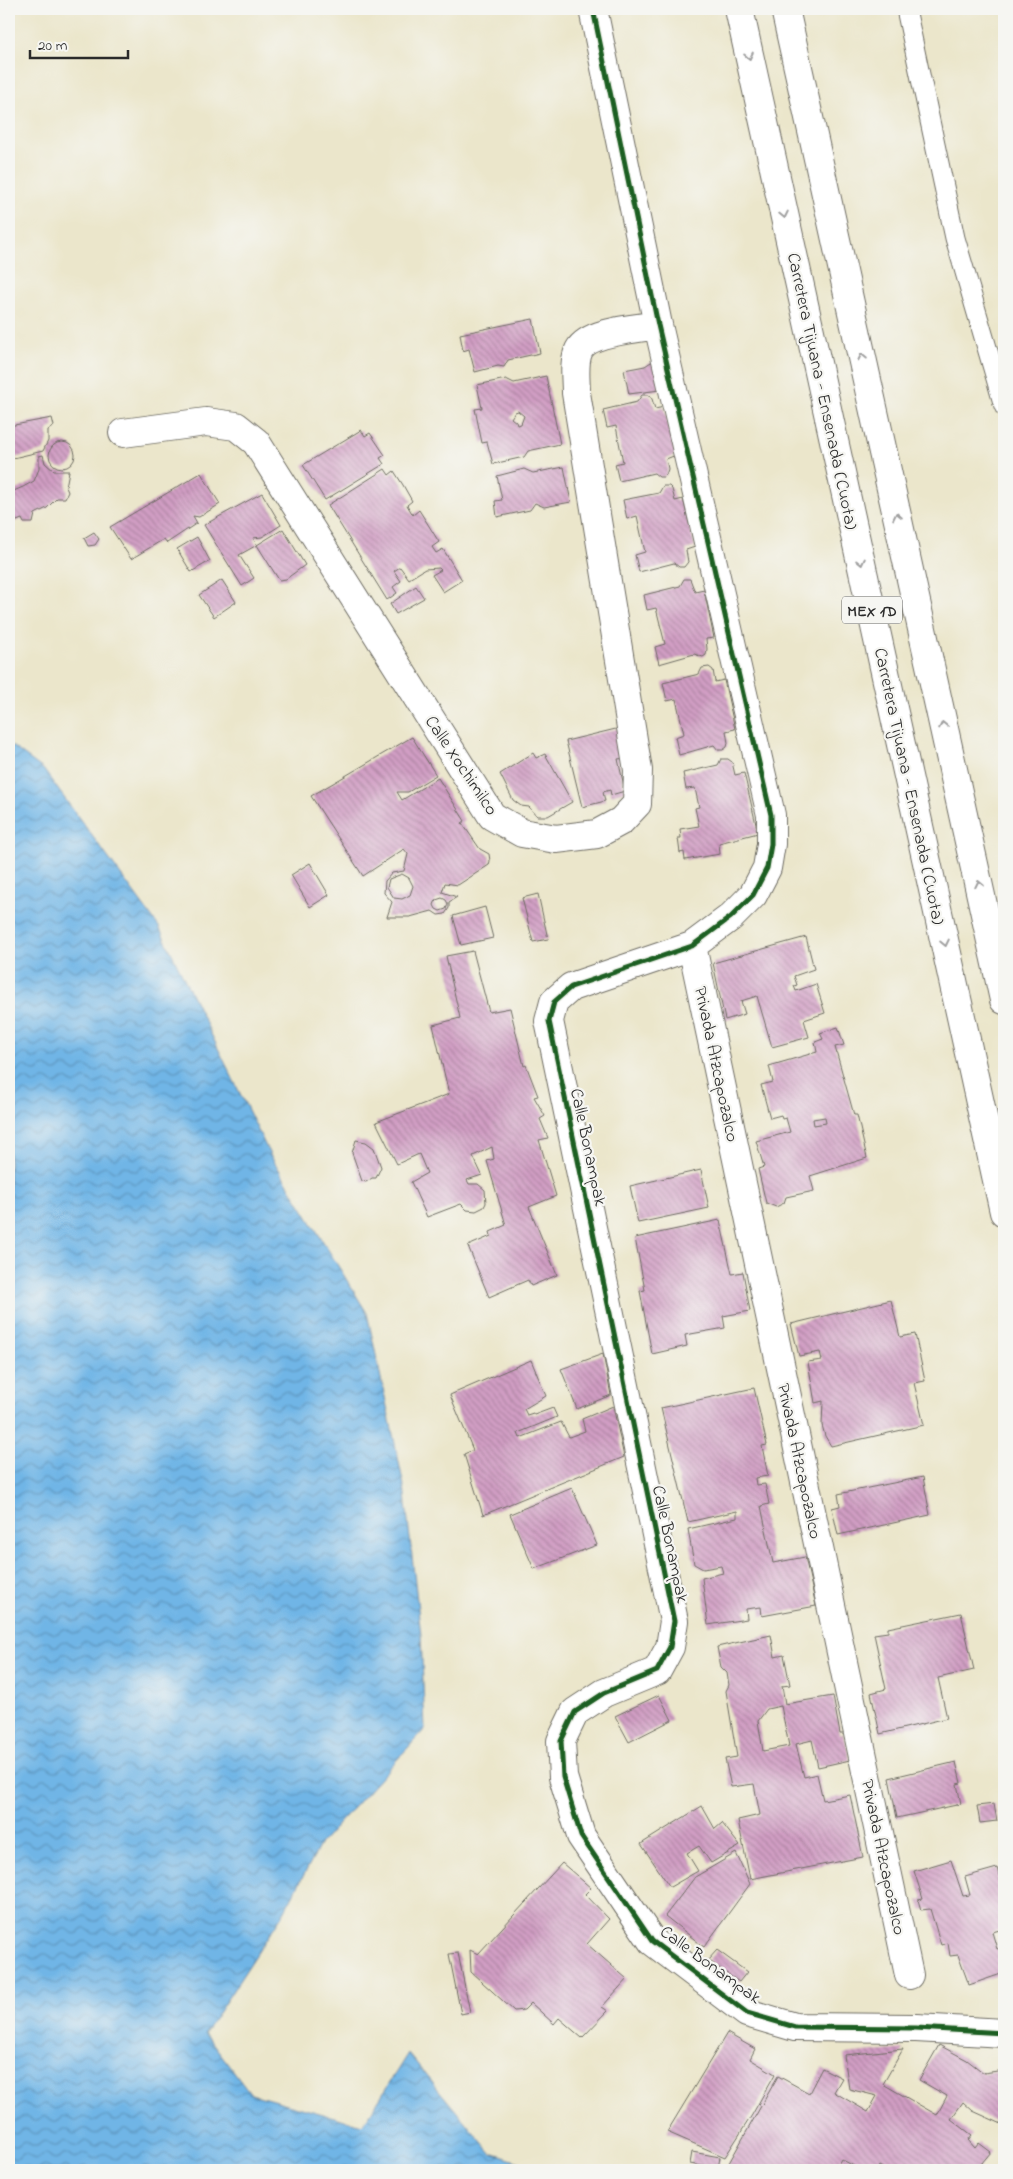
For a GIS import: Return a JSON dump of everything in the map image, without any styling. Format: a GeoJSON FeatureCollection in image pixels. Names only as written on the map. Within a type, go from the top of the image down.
{"type":"FeatureCollection","features":[{"type":"Feature","properties":{"kind":"main road"},"geometry":{"type":"LineString","coordinates":[[593,9],[658,325],[771,815],[771,844],[767,868],[753,895],[731,917],[692,946]]}},
{"type":"Feature","properties":{"kind":"main road","name":"Carretera Tijuana - Ensenada (Cuota)"},"geometry":{"type":"LineString","coordinates":[[739,9],[1004,1212]]}},
{"type":"Feature","properties":{"kind":"main road","name":"MEX 1D"},"geometry":{"type":"LineString","coordinates":[[785,9],[1004,1000]]}},
{"type":"Feature","properties":{"kind":"main road","name":"Calle Xochimilco"},"geometry":{"type":"LineString","coordinates":[[123,433],[206,422],[236,426],[256,442],[492,816],[522,833],[556,839],[597,834],[621,821],[637,804],[638,770],[578,402],[576,370],[579,350],[591,339],[658,325]]}},
{"type":"Feature","properties":{"kind":"main road","name":"Calle Bonampak"},"geometry":{"type":"LineString","coordinates":[[692,946],[571,987],[554,1002],[549,1021],[674,1620],[670,1647],[657,1671],[604,1693],[575,1712],[561,1742],[563,1777],[581,1836],[652,1941],[747,2012],[795,2027],[916,2028],[1004,2032]]}},
{"type":"Feature","properties":{"kind":"main road","name":"Privada Atzcapozalco"},"geometry":{"type":"LineString","coordinates":[[692,946],[909,1975]]}},
{"type":"Feature","properties":{"kind":"lane"},"geometry":{"type":"LineString","coordinates":[[906,9],[955,238],[1004,406]]}},
{"type":"Feature","properties":{"kind":"water"},"geometry":{"type":"Polygon","coordinates":[[[9,744],[43,769],[159,927],[270,1155],[367,1313],[404,1486],[421,1635],[425,1729],[321,1843],[284,1912],[205,2033],[251,2094],[363,2125],[408,2053],[491,2153],[544,2170],[9,2170],[9,744]]]}},
{"type":"Feature","properties":{"kind":"building"},"geometry":{"type":"Polygon","coordinates":[[[533,319],[540,353],[508,360],[504,367],[498,366],[475,372],[469,349],[463,351],[460,334],[533,319]]]}},
{"type":"Feature","properties":{"kind":"building"},"geometry":{"type":"Polygon","coordinates":[[[651,362],[657,364],[660,390],[629,394],[624,370],[645,366],[651,362]]]}},
{"type":"Feature","properties":{"kind":"building"},"geometry":{"type":"Polygon","coordinates":[[[546,376],[560,444],[528,451],[524,457],[493,464],[487,442],[482,443],[475,409],[482,408],[477,385],[506,379],[514,383],[546,376]],[[518,411],[511,418],[517,425],[521,424],[524,416],[518,411]]]}},
{"type":"Feature","properties":{"kind":"building"},"geometry":{"type":"Polygon","coordinates":[[[642,395],[649,395],[655,409],[664,407],[676,455],[666,459],[668,469],[663,477],[659,477],[654,473],[619,481],[615,464],[623,462],[616,426],[607,428],[603,410],[637,402],[642,395]]]}},
{"type":"Feature","properties":{"kind":"building"},"geometry":{"type":"Polygon","coordinates":[[[52,418],[54,426],[48,430],[48,441],[43,451],[9,459],[9,426],[52,418]]]}},
{"type":"Feature","properties":{"kind":"building"},"geometry":{"type":"Polygon","coordinates":[[[361,430],[365,436],[370,433],[385,455],[380,458],[384,464],[325,500],[303,465],[361,430]]]}},
{"type":"Feature","properties":{"kind":"building"},"geometry":{"type":"Polygon","coordinates":[[[62,442],[71,446],[75,455],[71,464],[62,468],[53,464],[49,455],[53,446],[62,442]]]}},
{"type":"Feature","properties":{"kind":"building"},"geometry":{"type":"Polygon","coordinates":[[[43,455],[45,463],[54,471],[69,471],[66,487],[68,492],[65,498],[57,498],[47,508],[35,514],[33,523],[24,523],[22,519],[9,524],[9,493],[34,481],[39,469],[39,456],[43,455]]]}},
{"type":"Feature","properties":{"kind":"building"},"geometry":{"type":"Polygon","coordinates":[[[564,467],[571,502],[544,507],[535,503],[530,510],[497,517],[495,501],[502,500],[497,476],[524,469],[533,473],[564,467]]]}},
{"type":"Feature","properties":{"kind":"building"},"geometry":{"type":"Polygon","coordinates":[[[385,469],[389,475],[394,471],[412,501],[407,505],[413,515],[419,510],[439,542],[432,547],[436,553],[443,549],[462,580],[443,592],[432,575],[441,570],[439,568],[425,569],[409,579],[400,567],[394,571],[401,581],[393,587],[397,593],[387,600],[328,505],[385,469]]]}},
{"type":"Feature","properties":{"kind":"building"},"geometry":{"type":"Polygon","coordinates":[[[201,473],[220,504],[199,517],[193,516],[197,523],[167,543],[164,539],[131,559],[110,527],[201,473]]]}},
{"type":"Feature","properties":{"kind":"building"},"geometry":{"type":"Polygon","coordinates":[[[663,486],[669,486],[672,489],[675,501],[683,499],[695,547],[686,550],[688,562],[684,567],[679,567],[674,563],[639,572],[635,555],[645,552],[637,516],[627,519],[623,500],[659,493],[663,486]]]}},
{"type":"Feature","properties":{"kind":"building"},"geometry":{"type":"Polygon","coordinates":[[[262,493],[281,525],[262,537],[253,538],[257,545],[239,555],[254,578],[242,586],[204,525],[262,493]]]}},
{"type":"Feature","properties":{"kind":"building"},"geometry":{"type":"Polygon","coordinates":[[[283,529],[305,565],[286,579],[279,580],[257,545],[283,529]]]}},
{"type":"Feature","properties":{"kind":"building"},"geometry":{"type":"Polygon","coordinates":[[[94,532],[99,539],[95,545],[88,546],[84,538],[94,532]]]}},
{"type":"Feature","properties":{"kind":"building"},"geometry":{"type":"Polygon","coordinates":[[[197,537],[210,561],[191,572],[177,549],[197,537]]]}},
{"type":"Feature","properties":{"kind":"building"},"geometry":{"type":"Polygon","coordinates":[[[684,579],[690,579],[695,592],[704,590],[714,638],[706,639],[706,655],[703,657],[694,654],[659,664],[655,647],[665,644],[656,608],[647,610],[644,595],[680,586],[684,579]]]}},
{"type":"Feature","properties":{"kind":"building"},"geometry":{"type":"Polygon","coordinates":[[[222,580],[236,602],[214,617],[199,595],[222,580]]]}},
{"type":"Feature","properties":{"kind":"building"},"geometry":{"type":"Polygon","coordinates":[[[416,586],[424,598],[396,614],[390,604],[416,586]]]}},
{"type":"Feature","properties":{"kind":"building"},"geometry":{"type":"Polygon","coordinates":[[[709,667],[713,670],[715,682],[724,680],[735,729],[726,731],[728,743],[727,747],[723,750],[718,750],[714,745],[679,755],[675,737],[684,734],[676,699],[667,701],[663,683],[699,674],[702,668],[709,667]]]}},
{"type":"Feature","properties":{"kind":"building"},"geometry":{"type":"Polygon","coordinates":[[[620,728],[626,758],[618,759],[625,791],[611,795],[610,790],[603,792],[605,801],[582,807],[566,741],[620,728]]]}},
{"type":"Feature","properties":{"kind":"building"},"geometry":{"type":"Polygon","coordinates":[[[412,737],[436,775],[408,792],[397,792],[402,800],[438,778],[465,821],[462,823],[480,849],[489,854],[489,865],[458,885],[445,883],[442,892],[457,897],[449,902],[449,908],[445,914],[438,915],[432,911],[410,917],[387,917],[392,902],[384,893],[385,881],[392,873],[404,871],[408,854],[404,849],[363,876],[311,796],[412,737]],[[402,874],[389,879],[387,887],[394,898],[402,899],[410,895],[413,886],[409,878],[402,874]],[[442,898],[436,900],[434,905],[440,911],[446,909],[448,904],[442,898]]]}},
{"type":"Feature","properties":{"kind":"building"},"geometry":{"type":"Polygon","coordinates":[[[533,753],[536,758],[545,754],[572,802],[548,816],[537,816],[529,807],[521,806],[513,800],[500,774],[533,753]]]}},
{"type":"Feature","properties":{"kind":"building"},"geometry":{"type":"Polygon","coordinates":[[[721,759],[728,759],[732,762],[735,775],[744,773],[758,833],[719,843],[720,854],[685,860],[684,852],[680,853],[678,838],[681,838],[680,829],[699,826],[695,808],[699,807],[695,788],[686,789],[683,773],[718,765],[721,759]]]}},
{"type":"Feature","properties":{"kind":"building"},"geometry":{"type":"Polygon","coordinates":[[[310,863],[329,895],[310,907],[291,875],[310,863]]]}},
{"type":"Feature","properties":{"kind":"building"},"geometry":{"type":"Polygon","coordinates":[[[538,894],[548,939],[533,942],[522,898],[538,894]]]}},
{"type":"Feature","properties":{"kind":"building"},"geometry":{"type":"Polygon","coordinates":[[[485,907],[493,938],[461,945],[453,916],[485,907]]]}},
{"type":"Feature","properties":{"kind":"building"},"geometry":{"type":"Polygon","coordinates":[[[806,937],[814,969],[794,976],[797,985],[794,986],[796,991],[816,984],[825,1013],[804,1020],[809,1037],[772,1047],[757,996],[741,1001],[745,1014],[725,1020],[713,963],[806,937]]]}},
{"type":"Feature","properties":{"kind":"building"},"geometry":{"type":"Polygon","coordinates":[[[473,951],[489,1012],[510,1008],[524,1066],[526,1065],[538,1096],[534,1097],[545,1116],[540,1119],[548,1138],[539,1140],[556,1196],[529,1207],[557,1275],[531,1286],[528,1280],[489,1297],[468,1246],[491,1236],[490,1232],[506,1225],[487,1161],[494,1159],[492,1147],[473,1156],[482,1175],[467,1180],[469,1184],[478,1184],[485,1190],[486,1203],[484,1207],[476,1211],[467,1210],[461,1204],[427,1217],[411,1182],[427,1173],[419,1154],[397,1164],[376,1122],[449,1094],[433,1025],[460,1018],[446,956],[473,951]]]}},
{"type":"Feature","properties":{"kind":"building"},"geometry":{"type":"Polygon","coordinates":[[[838,1027],[844,1045],[835,1047],[854,1115],[857,1115],[867,1158],[810,1176],[814,1191],[786,1197],[784,1203],[776,1207],[766,1203],[758,1169],[764,1167],[756,1141],[790,1132],[786,1118],[782,1119],[781,1115],[770,1118],[761,1085],[773,1082],[769,1066],[817,1052],[815,1042],[823,1039],[820,1033],[838,1027]],[[825,1117],[813,1119],[814,1125],[826,1123],[825,1117]]]}},
{"type":"Feature","properties":{"kind":"building"},"geometry":{"type":"Polygon","coordinates":[[[356,1140],[366,1142],[374,1148],[381,1167],[376,1178],[366,1182],[362,1181],[352,1153],[356,1140]]]}},
{"type":"Feature","properties":{"kind":"building"},"geometry":{"type":"Polygon","coordinates":[[[701,1170],[709,1208],[638,1223],[630,1186],[701,1170]]]}},
{"type":"Feature","properties":{"kind":"building"},"geometry":{"type":"Polygon","coordinates":[[[720,1220],[732,1274],[743,1272],[750,1311],[723,1316],[725,1328],[685,1335],[687,1346],[652,1354],[640,1291],[645,1290],[635,1238],[720,1220]]]}},
{"type":"Feature","properties":{"kind":"building"},"geometry":{"type":"Polygon","coordinates":[[[891,1300],[900,1337],[915,1334],[925,1381],[914,1383],[924,1425],[831,1446],[825,1436],[822,1425],[823,1401],[815,1403],[808,1362],[822,1360],[820,1352],[799,1356],[791,1324],[891,1300]]]}},
{"type":"Feature","properties":{"kind":"building"},"geometry":{"type":"Polygon","coordinates":[[[603,1354],[611,1395],[577,1409],[561,1369],[603,1354]]]}},
{"type":"Feature","properties":{"kind":"building"},"geometry":{"type":"Polygon","coordinates":[[[531,1360],[546,1396],[524,1409],[527,1415],[533,1413],[534,1415],[553,1408],[557,1417],[518,1433],[520,1438],[561,1422],[569,1437],[585,1431],[582,1419],[613,1406],[624,1457],[483,1515],[464,1454],[473,1450],[450,1395],[531,1360]]]}},
{"type":"Feature","properties":{"kind":"building"},"geometry":{"type":"Polygon","coordinates":[[[754,1388],[767,1445],[762,1446],[768,1476],[755,1478],[756,1485],[765,1484],[769,1504],[761,1506],[773,1563],[805,1557],[816,1606],[762,1616],[761,1607],[746,1609],[747,1619],[708,1625],[702,1578],[723,1573],[721,1566],[703,1569],[694,1564],[688,1529],[737,1518],[737,1511],[688,1522],[661,1408],[754,1388]]]}},
{"type":"Feature","properties":{"kind":"building"},"geometry":{"type":"Polygon","coordinates":[[[923,1477],[930,1515],[838,1535],[832,1508],[840,1506],[838,1494],[923,1477]]]}},
{"type":"Feature","properties":{"kind":"building"},"geometry":{"type":"Polygon","coordinates":[[[572,1488],[597,1545],[534,1569],[510,1514],[572,1488]]]}},
{"type":"Feature","properties":{"kind":"building"},"geometry":{"type":"Polygon","coordinates":[[[961,1613],[974,1670],[938,1678],[947,1718],[880,1734],[871,1693],[886,1689],[874,1634],[888,1632],[888,1628],[961,1613]]]}},
{"type":"Feature","properties":{"kind":"building"},"geometry":{"type":"Polygon","coordinates":[[[771,1635],[775,1657],[784,1655],[790,1685],[782,1686],[785,1704],[833,1696],[840,1734],[844,1734],[850,1760],[818,1767],[812,1740],[796,1744],[804,1777],[817,1774],[823,1800],[850,1795],[863,1857],[750,1879],[738,1820],[760,1815],[754,1784],[731,1787],[725,1759],[737,1757],[726,1691],[729,1685],[727,1673],[721,1667],[717,1647],[771,1635]],[[781,1706],[767,1709],[758,1721],[763,1751],[789,1746],[781,1706]]]}},
{"type":"Feature","properties":{"kind":"building"},"geometry":{"type":"Polygon","coordinates":[[[659,1695],[672,1720],[629,1742],[615,1716],[659,1695]]]}},
{"type":"Feature","properties":{"kind":"building"},"geometry":{"type":"Polygon","coordinates":[[[956,1762],[961,1783],[957,1784],[961,1804],[897,1818],[889,1778],[956,1762]]]}},
{"type":"Feature","properties":{"kind":"building"},"geometry":{"type":"Polygon","coordinates":[[[994,1804],[997,1821],[980,1823],[977,1806],[994,1804]]]}},
{"type":"Feature","properties":{"kind":"building"},"geometry":{"type":"Polygon","coordinates":[[[702,1806],[715,1829],[722,1823],[740,1846],[711,1863],[699,1846],[687,1853],[698,1871],[670,1887],[641,1844],[702,1806]]]}},
{"type":"Feature","properties":{"kind":"building"},"geometry":{"type":"Polygon","coordinates":[[[736,1853],[750,1884],[704,1947],[665,1916],[695,1877],[736,1853]]]}},
{"type":"Feature","properties":{"kind":"building"},"geometry":{"type":"Polygon","coordinates":[[[951,1860],[963,1896],[970,1895],[965,1877],[997,1868],[1004,1893],[1004,1929],[992,1932],[997,1949],[1004,1947],[1004,1973],[969,1985],[958,1955],[950,1956],[948,1943],[941,1945],[930,1909],[921,1910],[918,1900],[923,1899],[914,1871],[951,1860]]]}},
{"type":"Feature","properties":{"kind":"building"},"geometry":{"type":"Polygon","coordinates":[[[562,1863],[591,1888],[585,1894],[609,1919],[587,1944],[627,1979],[602,2007],[608,2011],[582,2038],[559,2018],[554,2024],[531,2003],[524,2010],[514,2011],[471,1972],[470,1950],[478,1954],[562,1863]]]}},
{"type":"Feature","properties":{"kind":"building"},"geometry":{"type":"Polygon","coordinates":[[[717,1950],[747,1972],[739,1982],[708,1960],[717,1950]]]}},
{"type":"Feature","properties":{"kind":"building"},"geometry":{"type":"Polygon","coordinates":[[[458,1953],[470,2012],[461,2014],[449,1954],[458,1953]]]}},
{"type":"Feature","properties":{"kind":"building"},"geometry":{"type":"Polygon","coordinates":[[[727,2033],[755,2049],[750,2059],[775,2074],[725,2157],[667,2132],[727,2033]]]}},
{"type":"Feature","properties":{"kind":"building"},"geometry":{"type":"Polygon","coordinates":[[[939,2045],[967,2060],[984,2073],[1004,2070],[1004,2125],[973,2111],[963,2102],[951,2119],[972,2135],[968,2140],[975,2148],[979,2143],[991,2152],[976,2170],[886,2170],[879,2166],[877,2170],[861,2170],[841,2159],[835,2170],[725,2170],[778,2076],[809,2093],[822,2068],[842,2078],[834,2092],[868,2112],[877,2096],[849,2089],[844,2055],[903,2049],[883,2084],[937,2115],[947,2096],[919,2080],[939,2045]]]}},
{"type":"Feature","properties":{"kind":"building"},"geometry":{"type":"Polygon","coordinates":[[[692,2152],[720,2157],[718,2169],[690,2164],[692,2152]]]}},
{"type":"Feature","properties":{"kind":"cycle path"},"geometry":{"type":"LineString","coordinates":[[593,9],[658,325],[771,815],[771,844],[767,868],[753,895],[731,917],[692,946],[571,987],[554,1002],[549,1021],[674,1621],[670,1647],[657,1671],[604,1693],[575,1712],[561,1741],[563,1777],[581,1836],[652,1941],[747,2013],[795,2027],[916,2028],[1004,2033]]}}]}
